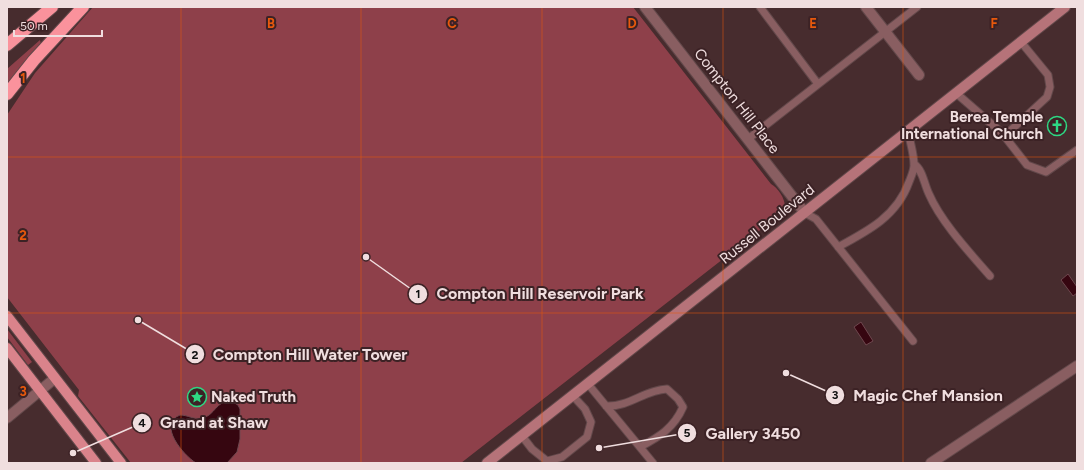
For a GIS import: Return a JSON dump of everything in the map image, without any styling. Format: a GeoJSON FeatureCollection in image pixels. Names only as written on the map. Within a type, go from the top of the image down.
{"type":"FeatureCollection","features":[{"type":"Feature","properties":{"kind":"highway"},"geometry":{"type":"LineString","coordinates":[[7,45],[52,7]]}},
{"type":"Feature","properties":{"kind":"highway"},"geometry":{"type":"LineString","coordinates":[[7,94],[34,60],[83,7]]}},
{"type":"Feature","properties":{"kind":"main road","name":"Russell Boulevard"},"geometry":{"type":"LineString","coordinates":[[487,463],[1066,7]]}},
{"type":"Feature","properties":{"kind":"main road"},"geometry":{"type":"LineString","coordinates":[[7,316],[54,379],[121,463]]}},
{"type":"Feature","properties":{"kind":"main road"},"geometry":{"type":"LineString","coordinates":[[7,348],[96,463]]}},
{"type":"Feature","properties":{"kind":"street","name":"Compton Hill Place"},"geometry":{"type":"LineString","coordinates":[[645,7],[805,213]]}},
{"type":"Feature","properties":{"kind":"street"},"geometry":{"type":"LineString","coordinates":[[866,7],[919,75]]}},
{"type":"Feature","properties":{"kind":"street"},"geometry":{"type":"LineString","coordinates":[[931,463],[1077,366]]}},
{"type":"Feature","properties":{"kind":"street"},"geometry":{"type":"LineString","coordinates":[[7,418],[54,379]]}},
{"type":"Feature","properties":{"kind":"lane"},"geometry":{"type":"LineString","coordinates":[[760,7],[818,84]]}},
{"type":"Feature","properties":{"kind":"lane"},"geometry":{"type":"LineString","coordinates":[[748,139],[917,7]]}},
{"type":"Feature","properties":{"kind":"lane"},"geometry":{"type":"LineString","coordinates":[[1002,133],[1010,130],[1048,97],[1050,87],[1048,75],[1021,42]]}},
{"type":"Feature","properties":{"kind":"lane"},"geometry":{"type":"LineString","coordinates":[[956,93],[974,111],[1002,133],[1027,165],[1046,172],[1077,150]]}},
{"type":"Feature","properties":{"kind":"lane"},"geometry":{"type":"LineString","coordinates":[[838,247],[864,233],[881,221],[895,209],[905,195],[914,164],[908,131]]}},
{"type":"Feature","properties":{"kind":"lane"},"geometry":{"type":"LineString","coordinates":[[914,164],[919,167],[929,195],[936,208],[990,276]]}},
{"type":"Feature","properties":{"kind":"lane"},"geometry":{"type":"LineString","coordinates":[[805,213],[816,219],[913,341]]}},
{"type":"Feature","properties":{"kind":"lane"},"geometry":{"type":"LineString","coordinates":[[588,384],[653,463]]}},
{"type":"Feature","properties":{"kind":"lane"},"geometry":{"type":"LineString","coordinates":[[606,406],[624,405],[649,392],[660,389],[667,389],[678,399],[683,407],[679,417],[662,435],[640,447]]}},
{"type":"Feature","properties":{"kind":"lane"},"geometry":{"type":"LineString","coordinates":[[522,436],[532,449],[548,462],[562,457],[587,437],[591,422],[585,409],[573,396]]}},
{"type":"Feature","properties":{"kind":"shaded area"},"geometry":{"type":"Polygon","coordinates":[[[93,7],[633,7],[771,184],[779,191],[784,200],[785,207],[777,217],[461,463],[131,463],[78,396],[79,390],[7,297],[7,115],[35,73],[93,7]]]}},
{"type":"Feature","properties":{"kind":"shaded area"},"geometry":{"type":"Polygon","coordinates":[[[40,40],[41,44],[7,87],[7,69],[40,40]]]}},
{"type":"Feature","properties":{"kind":"shaded area"},"geometry":{"type":"Polygon","coordinates":[[[1068,274],[1077,287],[1077,293],[1073,296],[1061,280],[1068,274]]]}},
{"type":"Feature","properties":{"kind":"shaded area"},"geometry":{"type":"Polygon","coordinates":[[[861,322],[873,341],[866,345],[854,327],[861,322]]]}},
{"type":"Feature","properties":{"kind":"shaded area"},"geometry":{"type":"Polygon","coordinates":[[[7,329],[32,362],[28,365],[7,337],[7,329]]]}},
{"type":"Feature","properties":{"kind":"shaded area"},"geometry":{"type":"Polygon","coordinates":[[[231,401],[238,405],[240,409],[240,439],[237,452],[227,463],[196,463],[179,447],[174,439],[171,425],[174,419],[180,415],[196,418],[206,417],[222,403],[231,401]]]}},
{"type":"Feature","properties":{"kind":"place","name":"Berea Temple International Church"},"geometry":{"type":"Point","coordinates":[1057,126]}},
{"type":"Feature","properties":{"kind":"place","name":"Compton Hill Reservoir Park"},"geometry":{"type":"Point","coordinates":[366,257]}},
{"type":"Feature","properties":{"kind":"place","name":"Compton Hill Water Tower"},"geometry":{"type":"Point","coordinates":[138,320]}},
{"type":"Feature","properties":{"kind":"place","name":"Magic Chef Mansion"},"geometry":{"type":"Point","coordinates":[786,373]}},
{"type":"Feature","properties":{"kind":"place","name":"Naked Truth"},"geometry":{"type":"Point","coordinates":[197,397]}},
{"type":"Feature","properties":{"kind":"place","name":"Gallery 3450"},"geometry":{"type":"Point","coordinates":[599,448]}},
{"type":"Feature","properties":{"kind":"place","name":"Grand at Shaw"},"geometry":{"type":"Point","coordinates":[73,453]}}]}
